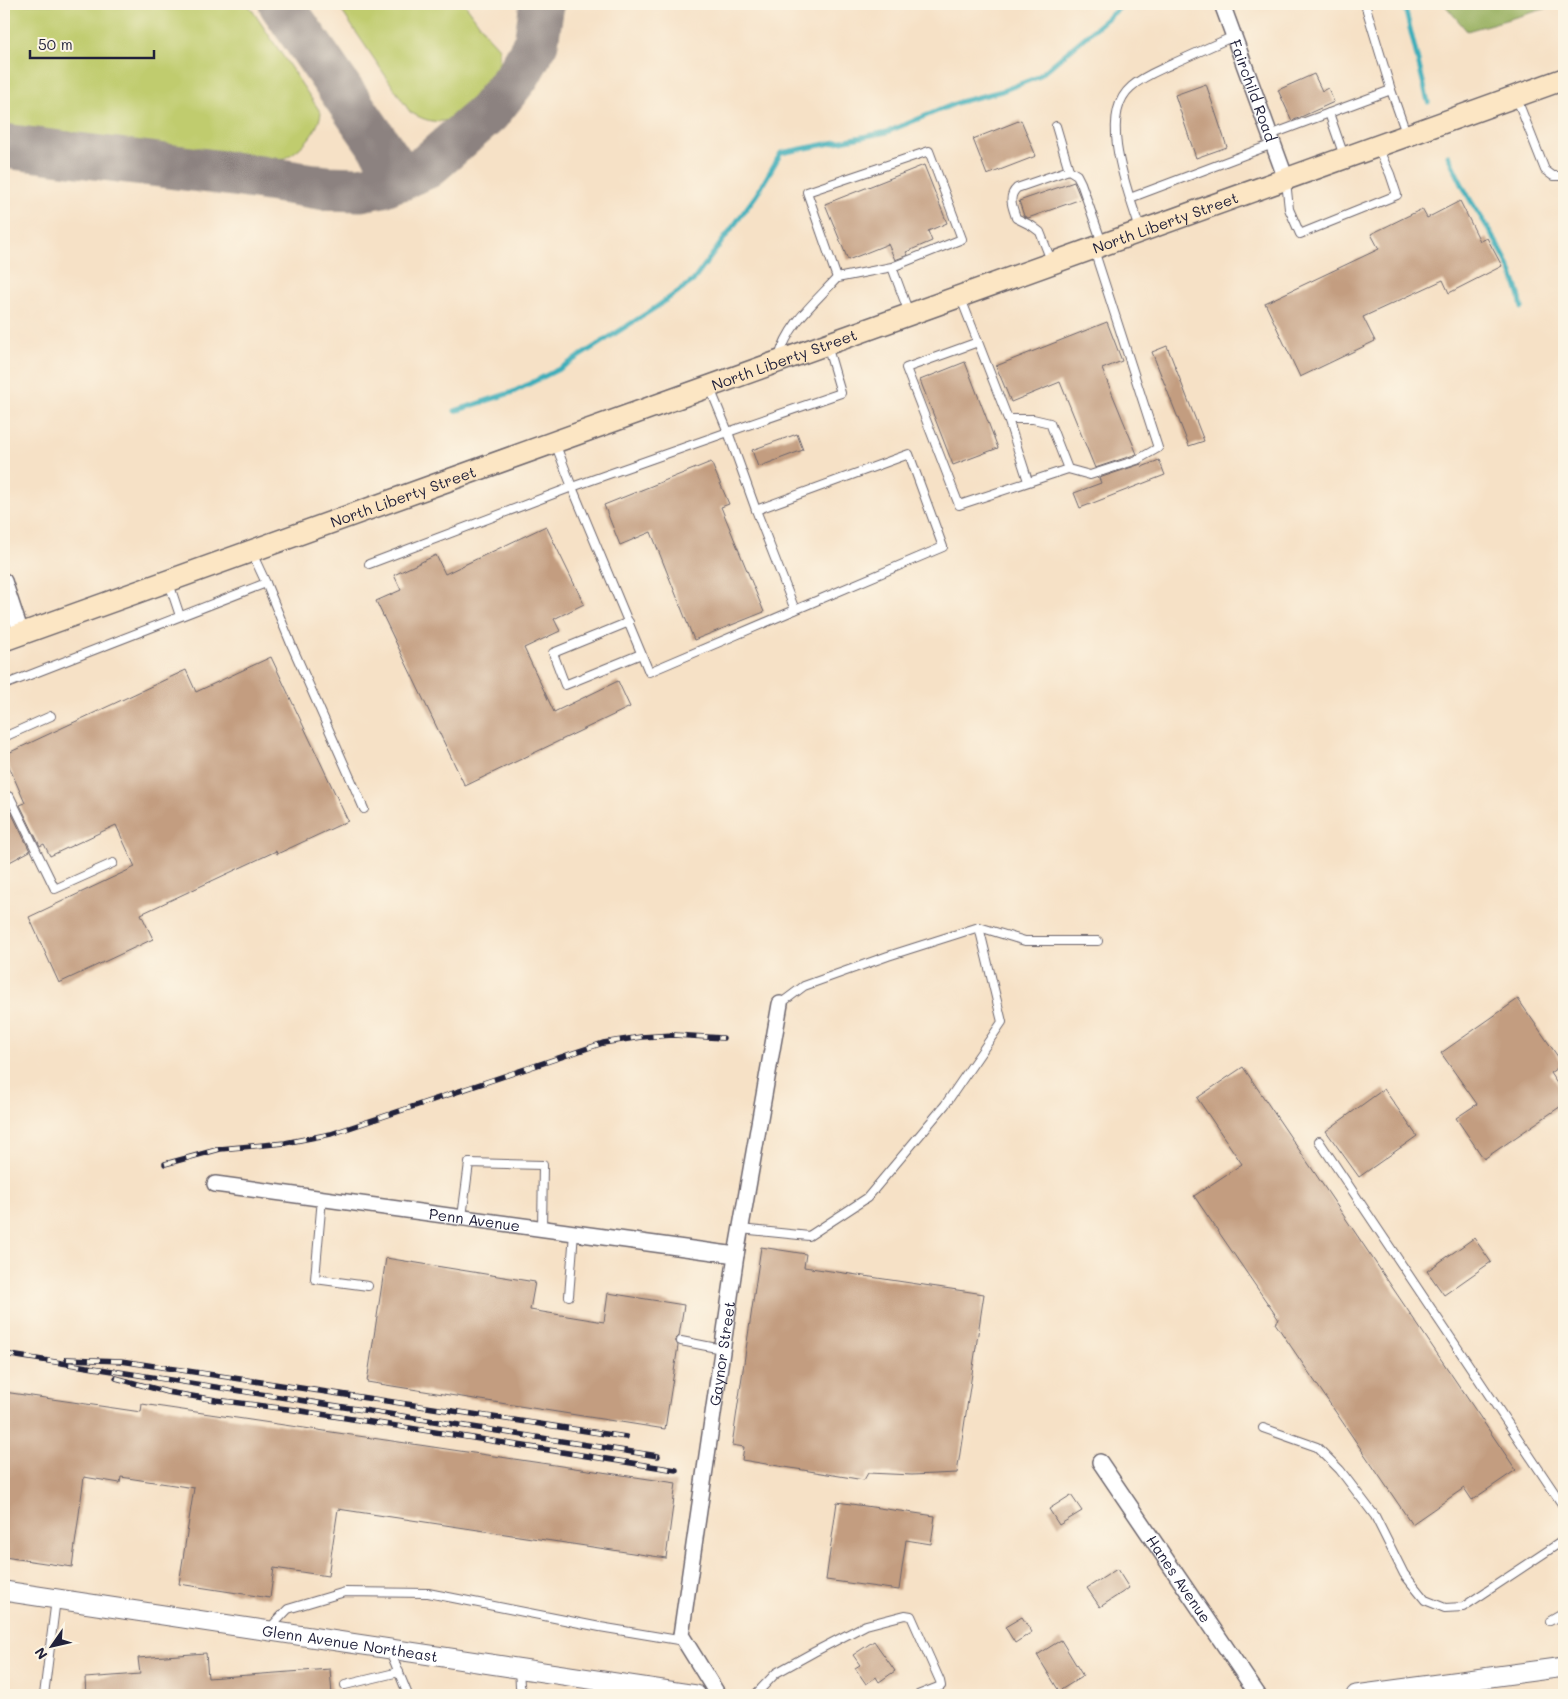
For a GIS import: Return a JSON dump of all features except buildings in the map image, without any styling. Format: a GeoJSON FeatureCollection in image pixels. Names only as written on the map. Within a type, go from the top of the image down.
{"type":"FeatureCollection","features":[{"type":"Feature","properties":{"kind":"main road","name":"North Liberty Street"},"geometry":{"type":"LineString","coordinates":[[12,636],[1564,79]]}},
{"type":"Feature","properties":{"kind":"street","name":"Fairchild Road"},"geometry":{"type":"LineString","coordinates":[[1222,4],[1286,179]]}},
{"type":"Feature","properties":{"kind":"street"},"geometry":{"type":"LineString","coordinates":[[4,582],[12,636]]}},
{"type":"Feature","properties":{"kind":"street","name":"Gaynor Street"},"geometry":{"type":"LineString","coordinates":[[718,1695],[681,1635],[740,1229],[780,1004]]}},
{"type":"Feature","properties":{"kind":"street","name":"Penn Avenue"},"geometry":{"type":"LineString","coordinates":[[215,1184],[736,1255]]}},
{"type":"Feature","properties":{"kind":"street","name":"Hanes Avenue"},"geometry":{"type":"LineString","coordinates":[[1100,1462],[1258,1695]]}},
{"type":"Feature","properties":{"kind":"street","name":"Glenn Avenue Northeast"},"geometry":{"type":"LineString","coordinates":[[4,1591],[696,1695]]}},
{"type":"Feature","properties":{"kind":"street"},"geometry":{"type":"LineString","coordinates":[[1356,1695],[1564,1667]]}},
{"type":"Feature","properties":{"kind":"street"},"geometry":{"type":"LineString","coordinates":[[1424,1695],[1441,1683]]}},
{"type":"Feature","properties":{"kind":"lane"},"geometry":{"type":"LineString","coordinates":[[1365,4],[1407,136]]}},
{"type":"Feature","properties":{"kind":"lane"},"geometry":{"type":"LineString","coordinates":[[1141,231],[1120,167],[1116,131],[1117,113],[1121,99],[1130,87],[1156,71],[1234,36]]}},
{"type":"Feature","properties":{"kind":"lane"},"geometry":{"type":"LineString","coordinates":[[1130,198],[1271,140],[1329,113],[1392,90]]}},
{"type":"Feature","properties":{"kind":"lane"},"geometry":{"type":"LineString","coordinates":[[1516,96],[1545,170],[1553,176],[1564,176]]}},
{"type":"Feature","properties":{"kind":"lane"},"geometry":{"type":"LineString","coordinates":[[1329,113],[1345,158]]}},
{"type":"Feature","properties":{"kind":"lane"},"geometry":{"type":"LineString","coordinates":[[978,342],[906,368],[959,505],[1068,469],[1090,475],[1137,460],[1158,448],[1081,183],[1076,175],[1069,170],[1056,126]]}},
{"type":"Feature","properties":{"kind":"lane"},"geometry":{"type":"LineString","coordinates":[[1286,179],[1289,208],[1300,234],[1397,195],[1377,146]]}},
{"type":"Feature","properties":{"kind":"lane"},"geometry":{"type":"LineString","coordinates":[[778,362],[782,343],[791,329],[837,278],[892,267],[962,239],[928,151],[807,192],[837,278]]}},
{"type":"Feature","properties":{"kind":"lane"},"geometry":{"type":"LineString","coordinates":[[1052,263],[1040,232],[1016,218],[1011,200],[1012,192],[1017,188],[1069,170]]}},
{"type":"Feature","properties":{"kind":"lane"},"geometry":{"type":"LineString","coordinates":[[892,267],[910,314]]}},
{"type":"Feature","properties":{"kind":"lane"},"geometry":{"type":"LineString","coordinates":[[960,296],[1008,419],[1028,481]]}},
{"type":"Feature","properties":{"kind":"lane"},"geometry":{"type":"LineString","coordinates":[[369,564],[572,487],[841,393],[827,345]]}},
{"type":"Feature","properties":{"kind":"lane"},"geometry":{"type":"LineString","coordinates":[[709,386],[795,610]]}},
{"type":"Feature","properties":{"kind":"lane"},"geometry":{"type":"LineString","coordinates":[[1008,419],[1033,419],[1050,423],[1068,469]]}},
{"type":"Feature","properties":{"kind":"lane"},"geometry":{"type":"LineString","coordinates":[[554,441],[649,672],[943,548],[910,454],[756,510]]}},
{"type":"Feature","properties":{"kind":"lane"},"geometry":{"type":"LineString","coordinates":[[251,551],[364,809]]}},
{"type":"Feature","properties":{"kind":"lane"},"geometry":{"type":"LineString","coordinates":[[168,580],[180,616]]}},
{"type":"Feature","properties":{"kind":"lane"},"geometry":{"type":"LineString","coordinates":[[4,685],[266,583]]}},
{"type":"Feature","properties":{"kind":"lane"},"geometry":{"type":"LineString","coordinates":[[628,622],[553,653],[565,685],[642,654]]}},
{"type":"Feature","properties":{"kind":"lane"},"geometry":{"type":"LineString","coordinates":[[4,737],[51,716]]}},
{"type":"Feature","properties":{"kind":"lane"},"geometry":{"type":"LineString","coordinates":[[4,794],[10,797],[55,889],[113,863]]}},
{"type":"Feature","properties":{"kind":"lane"},"geometry":{"type":"LineString","coordinates":[[740,1229],[809,1236],[866,1198],[945,1106],[1002,1022],[979,927]]}},
{"type":"Feature","properties":{"kind":"lane"},"geometry":{"type":"LineString","coordinates":[[780,1004],[804,986],[888,956],[979,927],[1025,941],[1098,941]]}},
{"type":"Feature","properties":{"kind":"lane"},"geometry":{"type":"LineString","coordinates":[[1319,1141],[1564,1508]]}},
{"type":"Feature","properties":{"kind":"lane"},"geometry":{"type":"LineString","coordinates":[[462,1218],[469,1163],[544,1165],[542,1228]]}},
{"type":"Feature","properties":{"kind":"lane"},"geometry":{"type":"LineString","coordinates":[[322,1198],[315,1279],[368,1286]]}},
{"type":"Feature","properties":{"kind":"lane"},"geometry":{"type":"LineString","coordinates":[[569,1296],[574,1233]]}},
{"type":"Feature","properties":{"kind":"lane"},"geometry":{"type":"LineString","coordinates":[[681,1341],[722,1349]]}},
{"type":"Feature","properties":{"kind":"lane"},"geometry":{"type":"LineString","coordinates":[[1263,1428],[1317,1447],[1340,1470],[1375,1516],[1404,1574],[1425,1600],[1445,1608],[1463,1607],[1564,1540]]}},
{"type":"Feature","properties":{"kind":"lane"},"geometry":{"type":"LineString","coordinates":[[267,1631],[288,1609],[345,1592],[428,1593],[600,1627],[685,1641]]}},
{"type":"Feature","properties":{"kind":"lane"},"geometry":{"type":"LineString","coordinates":[[44,1695],[56,1599]]}},
{"type":"Feature","properties":{"kind":"lane"},"geometry":{"type":"LineString","coordinates":[[1550,1620],[1564,1614]]}},
{"type":"Feature","properties":{"kind":"lane"},"geometry":{"type":"LineString","coordinates":[[754,1695],[776,1673],[814,1652],[866,1625],[905,1615],[911,1616],[941,1686],[918,1695]]}},
{"type":"Feature","properties":{"kind":"lane"},"geometry":{"type":"LineString","coordinates":[[390,1649],[408,1695]]}},
{"type":"Feature","properties":{"kind":"lane"},"geometry":{"type":"LineString","coordinates":[[518,1668],[520,1686],[524,1695]]}},
{"type":"Feature","properties":{"kind":"lane"},"geometry":{"type":"LineString","coordinates":[[346,1685],[399,1672]]}},
{"type":"Feature","properties":{"kind":"green space"},"geometry":{"type":"Polygon","coordinates":[[[4,4],[248,4],[321,113],[316,129],[305,143],[291,155],[275,162],[266,163],[4,130],[4,4]]]}},
{"type":"Feature","properties":{"kind":"green space"},"geometry":{"type":"Polygon","coordinates":[[[337,4],[465,4],[499,48],[498,71],[482,92],[465,108],[449,119],[430,121],[422,118],[410,112],[337,4]]]}},
{"type":"Feature","properties":{"kind":"green space"},"geometry":{"type":"Polygon","coordinates":[[[1444,4],[1562,4],[1467,31],[1444,4]]]}},
{"type":"Feature","properties":{"kind":"waterway"},"geometry":{"type":"LineString","coordinates":[[455,411],[513,392],[561,368],[655,308],[693,281],[757,194],[781,153],[887,132],[959,102],[1002,91],[1038,77],[1124,4]]}},
{"type":"Feature","properties":{"kind":"waterway"},"geometry":{"type":"LineString","coordinates":[[1404,4],[1428,102]]}},
{"type":"Feature","properties":{"kind":"waterway"},"geometry":{"type":"LineString","coordinates":[[1448,156],[1508,265],[1519,293],[1522,308]]}},
{"type":"Feature","properties":{"kind":"taxiway"},"geometry":{"type":"LineString","coordinates":[[281,4],[402,178]]}},
{"type":"Feature","properties":{"kind":"taxiway"},"geometry":{"type":"LineString","coordinates":[[4,146],[241,175],[326,188],[360,189],[382,185],[426,167],[488,113],[518,75],[536,43],[542,4]]}},
{"type":"Feature","properties":{"kind":"railway"},"geometry":{"type":"LineString","coordinates":[[165,1164],[220,1149],[285,1143],[331,1134],[603,1043],[641,1037],[674,1035],[723,1038]]}},
{"type":"Feature","properties":{"kind":"railway"},"geometry":{"type":"LineString","coordinates":[[4,1354],[658,1456]]}},
{"type":"Feature","properties":{"kind":"railway"},"geometry":{"type":"LineString","coordinates":[[67,1359],[121,1361],[626,1437]]}},
{"type":"Feature","properties":{"kind":"railway"},"geometry":{"type":"LineString","coordinates":[[116,1378],[167,1392],[295,1410],[676,1470]]}}]}
